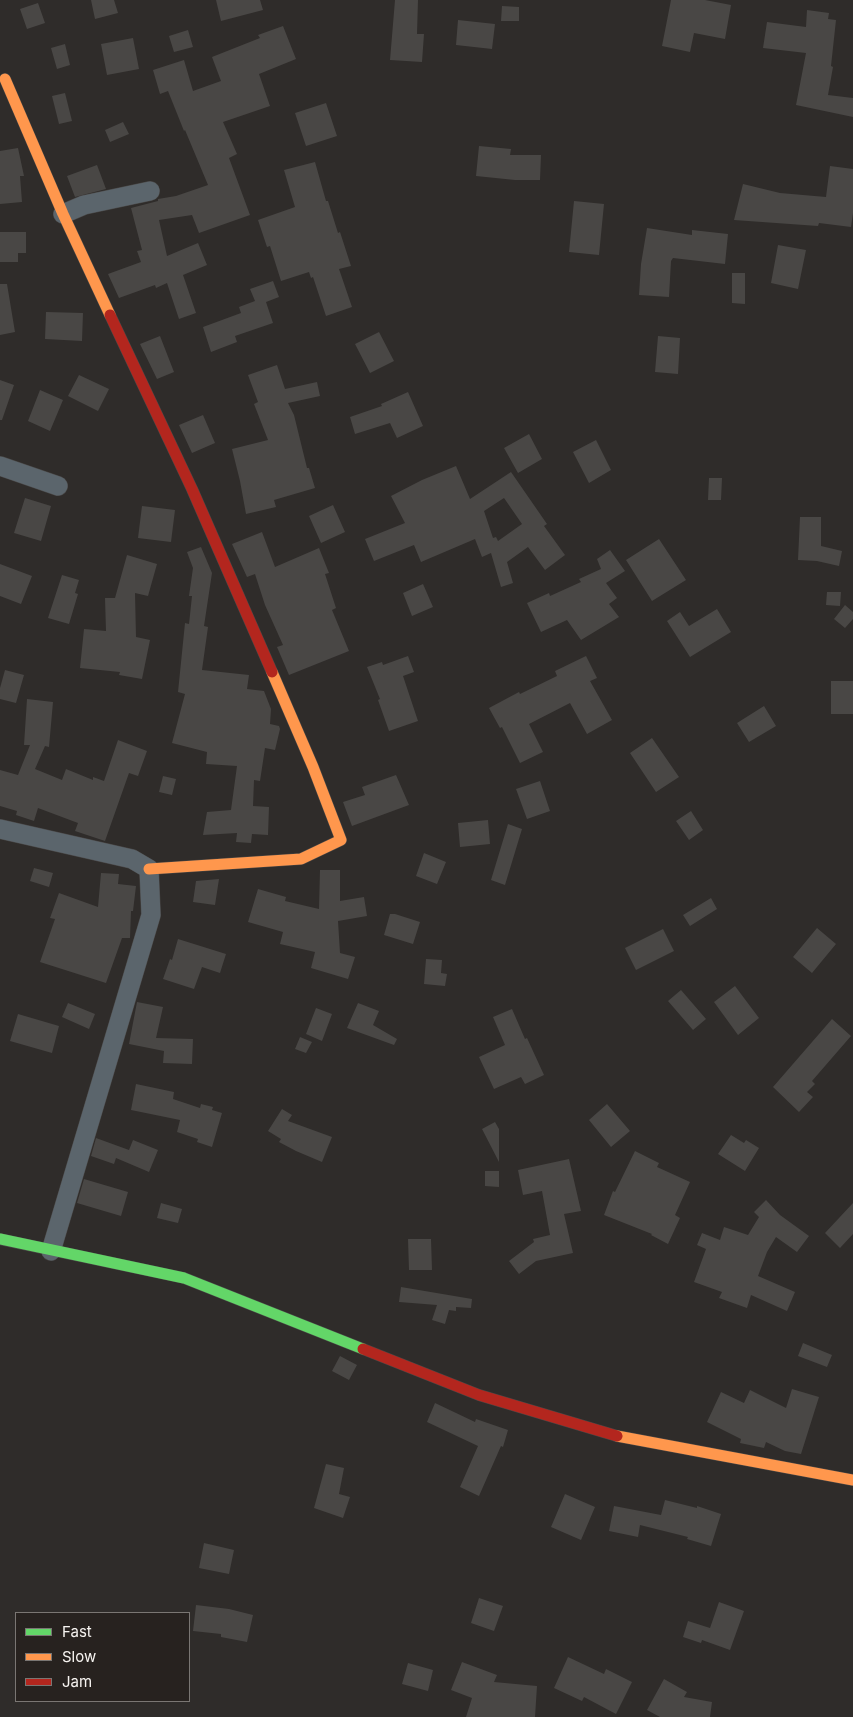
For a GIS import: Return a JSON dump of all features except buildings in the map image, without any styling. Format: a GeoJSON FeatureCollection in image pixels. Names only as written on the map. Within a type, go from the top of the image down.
{"type":"FeatureCollection","features":[{"type":"Feature","properties":{"kind":"street"},"geometry":{"type":"LineString","coordinates":[[0,829],[132,858],[149,869],[301,859],[342,840],[313,767],[192,489],[63,214],[5,79]]}},
{"type":"Feature","properties":{"kind":"street"},"geometry":{"type":"LineString","coordinates":[[63,214],[84,205],[150,190]]}},
{"type":"Feature","properties":{"kind":"street"},"geometry":{"type":"LineString","coordinates":[[0,466],[58,486]]}},
{"type":"Feature","properties":{"kind":"street"},"geometry":{"type":"LineString","coordinates":[[51,1252],[151,915],[149,869]]}},
{"type":"Feature","properties":{"kind":"street"},"geometry":{"type":"LineString","coordinates":[[0,1239],[51,1252],[184,1278],[479,1395],[615,1436],[853,1480]]}},
{"type":"Feature","properties":{"kind":"traffic: fast"},"geometry":{"type":"LineString","coordinates":[[0,1239],[184,1278],[363,1349]]}},
{"type":"Feature","properties":{"kind":"traffic: slow"},"geometry":{"type":"LineString","coordinates":[[5,79],[63,214],[110,315]]}},
{"type":"Feature","properties":{"kind":"traffic: slow"},"geometry":{"type":"LineString","coordinates":[[149,869],[301,859],[341,840],[313,767],[272,672]]}},
{"type":"Feature","properties":{"kind":"traffic: slow"},"geometry":{"type":"LineString","coordinates":[[617,1436],[853,1480]]}},
{"type":"Feature","properties":{"kind":"traffic: jam"},"geometry":{"type":"LineString","coordinates":[[110,315],[192,489],[272,672]]}},
{"type":"Feature","properties":{"kind":"traffic: jam"},"geometry":{"type":"LineString","coordinates":[[363,1349],[479,1395],[617,1436]]}}]}
